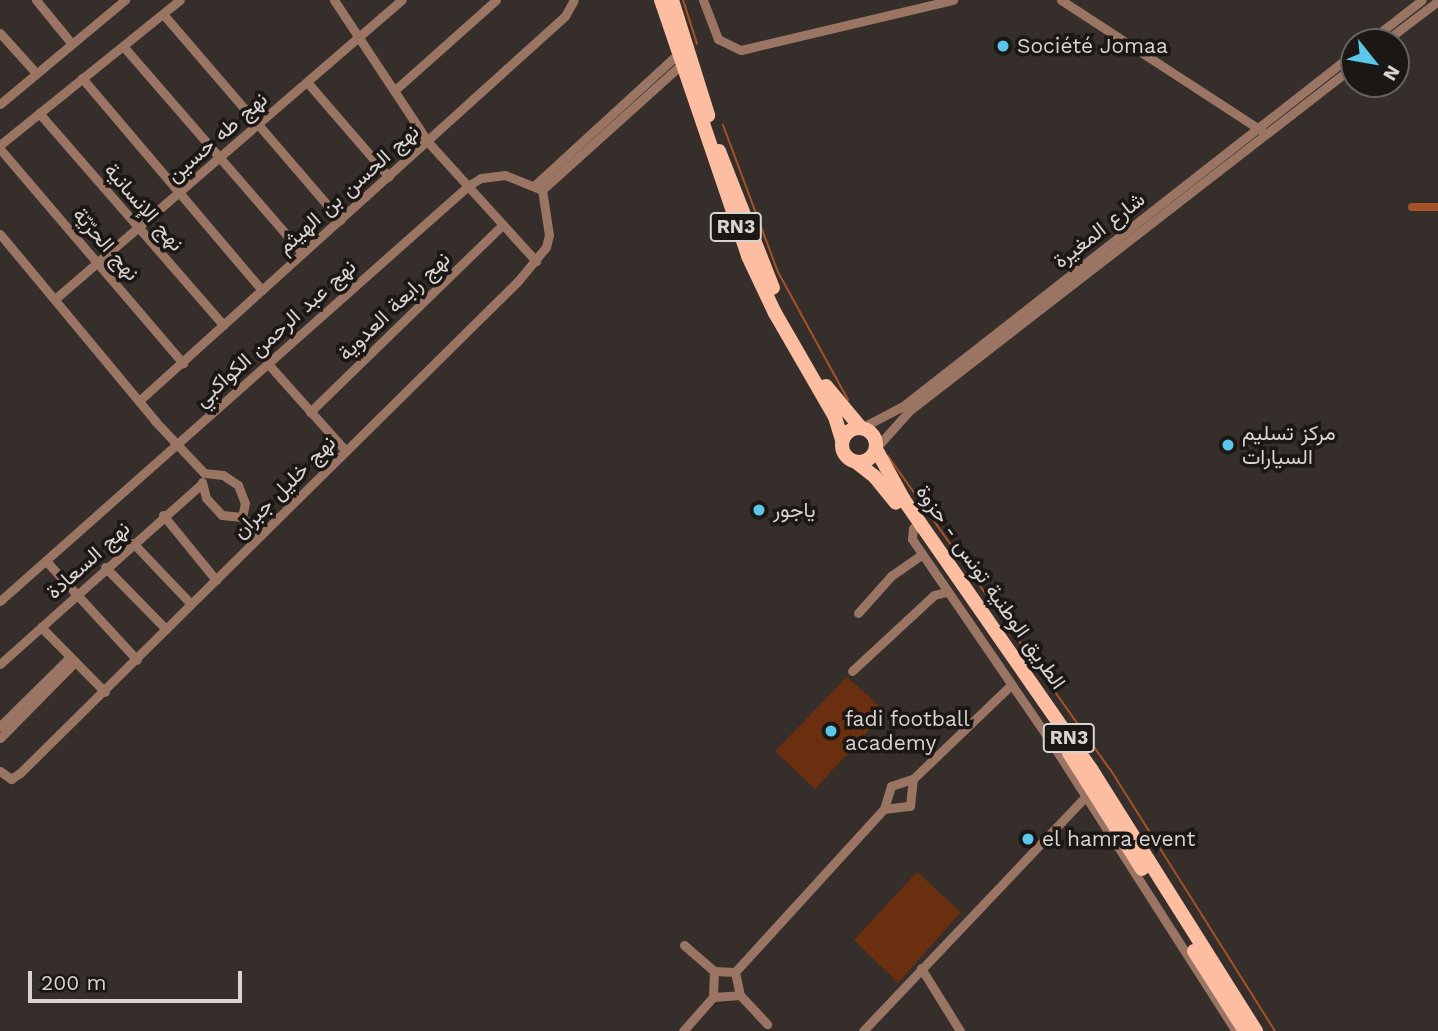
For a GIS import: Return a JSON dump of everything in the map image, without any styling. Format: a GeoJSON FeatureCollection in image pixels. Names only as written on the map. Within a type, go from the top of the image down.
{"type":"FeatureCollection","features":[{"type":"Feature","properties":{"kind":"main road","name":"RN3"},"geometry":{"type":"LineString","coordinates":[[661,0],[748,256],[775,313],[835,417],[844,454],[856,462]]}},
{"type":"Feature","properties":{"kind":"main road","name":"RN3"},"geometry":{"type":"LineString","coordinates":[[672,0],[722,157],[768,279],[822,380],[861,428],[873,435],[876,448]]}},
{"type":"Feature","properties":{"kind":"main road"},"geometry":{"type":"LineString","coordinates":[[842,440],[849,430],[861,428]]}},
{"type":"Feature","properties":{"kind":"main road"},"geometry":{"type":"LineString","coordinates":[[856,462],[868,459],[876,448]]}},
{"type":"Feature","properties":{"kind":"main road","name":"الطريق الوطنية تونس - حزوة"},"geometry":{"type":"LineString","coordinates":[[876,448],[886,473],[1090,769],[1256,1031]]}},
{"type":"Feature","properties":{"kind":"main road","name":"الطريق الوطنية تونس - حزوة"},"geometry":{"type":"LineString","coordinates":[[856,462],[884,487],[913,528],[1245,1031]]}},
{"type":"Feature","properties":{"kind":"street"},"geometry":{"type":"LineString","coordinates":[[0,104],[125,0]]}},
{"type":"Feature","properties":{"kind":"street"},"geometry":{"type":"LineString","coordinates":[[0,147],[180,0]]}},
{"type":"Feature","properties":{"kind":"street"},"geometry":{"type":"LineString","coordinates":[[334,0],[361,36],[428,142],[536,261]]}},
{"type":"Feature","properties":{"kind":"street","name":"نهج طه حسين"},"geometry":{"type":"LineString","coordinates":[[55,299],[402,0]]}},
{"type":"Feature","properties":{"kind":"street"},"geometry":{"type":"LineString","coordinates":[[395,90],[496,0]]}},
{"type":"Feature","properties":{"kind":"street","name":"نهج الحسن بن الهيثم"},"geometry":{"type":"LineString","coordinates":[[140,400],[565,16],[574,0]]}},
{"type":"Feature","properties":{"kind":"street"},"geometry":{"type":"LineString","coordinates":[[703,0],[718,39],[741,50],[953,0]]}},
{"type":"Feature","properties":{"kind":"street"},"geometry":{"type":"LineString","coordinates":[[1061,0],[1266,134]]}},
{"type":"Feature","properties":{"kind":"street"},"geometry":{"type":"LineString","coordinates":[[1386,28],[1422,0]]}},
{"type":"Feature","properties":{"kind":"street"},"geometry":{"type":"LineString","coordinates":[[38,1],[72,44]]}},
{"type":"Feature","properties":{"kind":"street"},"geometry":{"type":"LineString","coordinates":[[1402,28],[1438,1]]}},
{"type":"Feature","properties":{"kind":"street"},"geometry":{"type":"LineString","coordinates":[[163,14],[340,220]]}},
{"type":"Feature","properties":{"kind":"street"},"geometry":{"type":"LineString","coordinates":[[0,33],[36,73]]}},
{"type":"Feature","properties":{"kind":"street"},"geometry":{"type":"LineString","coordinates":[[123,46],[302,253]]}},
{"type":"Feature","properties":{"kind":"street"},"geometry":{"type":"LineString","coordinates":[[539,187],[680,60]]}},
{"type":"Feature","properties":{"kind":"street","name":"شارع المغيرة"},"geometry":{"type":"LineString","coordinates":[[861,428],[903,406],[1340,64]]}},
{"type":"Feature","properties":{"kind":"street","name":"شارع المغيرة"},"geometry":{"type":"LineString","coordinates":[[876,448],[909,411],[1340,77]]}},
{"type":"Feature","properties":{"kind":"street"},"geometry":{"type":"LineString","coordinates":[[82,78],[262,290]]}},
{"type":"Feature","properties":{"kind":"street"},"geometry":{"type":"LineString","coordinates":[[307,82],[389,177]]}},
{"type":"Feature","properties":{"kind":"street","name":"نهج الإنسانية"},"geometry":{"type":"LineString","coordinates":[[39,113],[223,325]]}},
{"type":"Feature","properties":{"kind":"street","name":"نهج الحرّيّة"},"geometry":{"type":"LineString","coordinates":[[0,147],[183,363]]}},
{"type":"Feature","properties":{"kind":"street","name":"نهج عبد الرحمن الكواكبي"},"geometry":{"type":"LineString","coordinates":[[0,601],[468,186],[492,175],[539,187]]}},
{"type":"Feature","properties":{"kind":"street","name":"نهج خليل جبران"},"geometry":{"type":"LineString","coordinates":[[0,771],[15,777],[105,692],[536,261],[550,235],[539,187]]}},
{"type":"Feature","properties":{"kind":"street","name":"نهج رابعة العدوية"},"geometry":{"type":"LineString","coordinates":[[310,412],[502,225]]}},
{"type":"Feature","properties":{"kind":"street"},"geometry":{"type":"LineString","coordinates":[[0,234],[204,473],[223,475],[238,485],[246,503],[242,517]]}},
{"type":"Feature","properties":{"kind":"street"},"geometry":{"type":"LineString","coordinates":[[269,365],[346,451]]}},
{"type":"Feature","properties":{"kind":"street"},"geometry":{"type":"LineString","coordinates":[[204,473],[201,484],[206,498],[222,515],[242,517],[261,535]]}},
{"type":"Feature","properties":{"kind":"street","name":"نهج السعادة"},"geometry":{"type":"LineString","coordinates":[[0,664],[74,593],[201,484]]}},
{"type":"Feature","properties":{"kind":"street"},"geometry":{"type":"LineString","coordinates":[[163,515],[216,580]]}},
{"type":"Feature","properties":{"kind":"street"},"geometry":{"type":"LineString","coordinates":[[913,528],[912,539],[946,592],[1089,794],[1236,1031]]}},
{"type":"Feature","properties":{"kind":"street"},"geometry":{"type":"LineString","coordinates":[[134,543],[191,604]]}},
{"type":"Feature","properties":{"kind":"street"},"geometry":{"type":"LineString","coordinates":[[858,612],[891,576],[922,554]]}},
{"type":"Feature","properties":{"kind":"street"},"geometry":{"type":"LineString","coordinates":[[46,561],[137,660]]}},
{"type":"Feature","properties":{"kind":"street"},"geometry":{"type":"LineString","coordinates":[[105,567],[166,629]]}},
{"type":"Feature","properties":{"kind":"street"},"geometry":{"type":"LineString","coordinates":[[852,670],[934,595],[946,592]]}},
{"type":"Feature","properties":{"kind":"street"},"geometry":{"type":"LineString","coordinates":[[41,626],[105,692]]}},
{"type":"Feature","properties":{"kind":"street"},"geometry":{"type":"LineString","coordinates":[[0,726],[73,659]]}},
{"type":"Feature","properties":{"kind":"street"},"geometry":{"type":"LineString","coordinates":[[0,738],[73,659]]}},
{"type":"Feature","properties":{"kind":"street"},"geometry":{"type":"LineString","coordinates":[[735,972],[884,809],[891,786],[913,779],[1011,685]]}},
{"type":"Feature","properties":{"kind":"street"},"geometry":{"type":"LineString","coordinates":[[884,809],[910,806],[913,779]]}},
{"type":"Feature","properties":{"kind":"street"},"geometry":{"type":"LineString","coordinates":[[863,1031],[1089,794]]}},
{"type":"Feature","properties":{"kind":"street"},"geometry":{"type":"LineString","coordinates":[[684,944],[714,971],[735,972]]}},
{"type":"Feature","properties":{"kind":"street"},"geometry":{"type":"LineString","coordinates":[[921,968],[960,1031]]}},
{"type":"Feature","properties":{"kind":"street"},"geometry":{"type":"LineString","coordinates":[[683,1031],[713,997],[714,971]]}},
{"type":"Feature","properties":{"kind":"street"},"geometry":{"type":"LineString","coordinates":[[735,972],[740,995],[767,1024]]}},
{"type":"Feature","properties":{"kind":"street"},"geometry":{"type":"LineString","coordinates":[[713,997],[740,995]]}},
{"type":"Feature","properties":{"kind":"shaded area","name":"fadi football academy"},"geometry":{"type":"Polygon","coordinates":[[[847,677],[886,712],[815,789],[775,751],[847,677]]]}},
{"type":"Feature","properties":{"kind":"shaded area"},"geometry":{"type":"Polygon","coordinates":[[[917,872],[961,912],[898,983],[854,940],[917,872]]]}},
{"type":"Feature","properties":{"kind":"waterway"},"geometry":{"type":"LineString","coordinates":[[683,0],[697,44]]}},
{"type":"Feature","properties":{"kind":"waterway"},"geometry":{"type":"LineString","coordinates":[[723,125],[778,272],[848,400]]}},
{"type":"Feature","properties":{"kind":"waterway"},"geometry":{"type":"LineString","coordinates":[[1412,207],[1438,207]]}},
{"type":"Feature","properties":{"kind":"waterway"},"geometry":{"type":"LineString","coordinates":[[888,456],[1110,769],[1275,1031]]}},
{"type":"Feature","properties":{"kind":"place","name":"Société Jomaa"},"geometry":{"type":"Point","coordinates":[1003,46]}},
{"type":"Feature","properties":{"kind":"place","name":"مركز تسليم السيارات"},"geometry":{"type":"Point","coordinates":[1228,445]}},
{"type":"Feature","properties":{"kind":"place","name":"ياجور"},"geometry":{"type":"Point","coordinates":[759,510]}},
{"type":"Feature","properties":{"kind":"place","name":"fadi football academy"},"geometry":{"type":"Point","coordinates":[831,731]}},
{"type":"Feature","properties":{"kind":"place","name":"el hamra event"},"geometry":{"type":"Point","coordinates":[1028,839]}}]}
